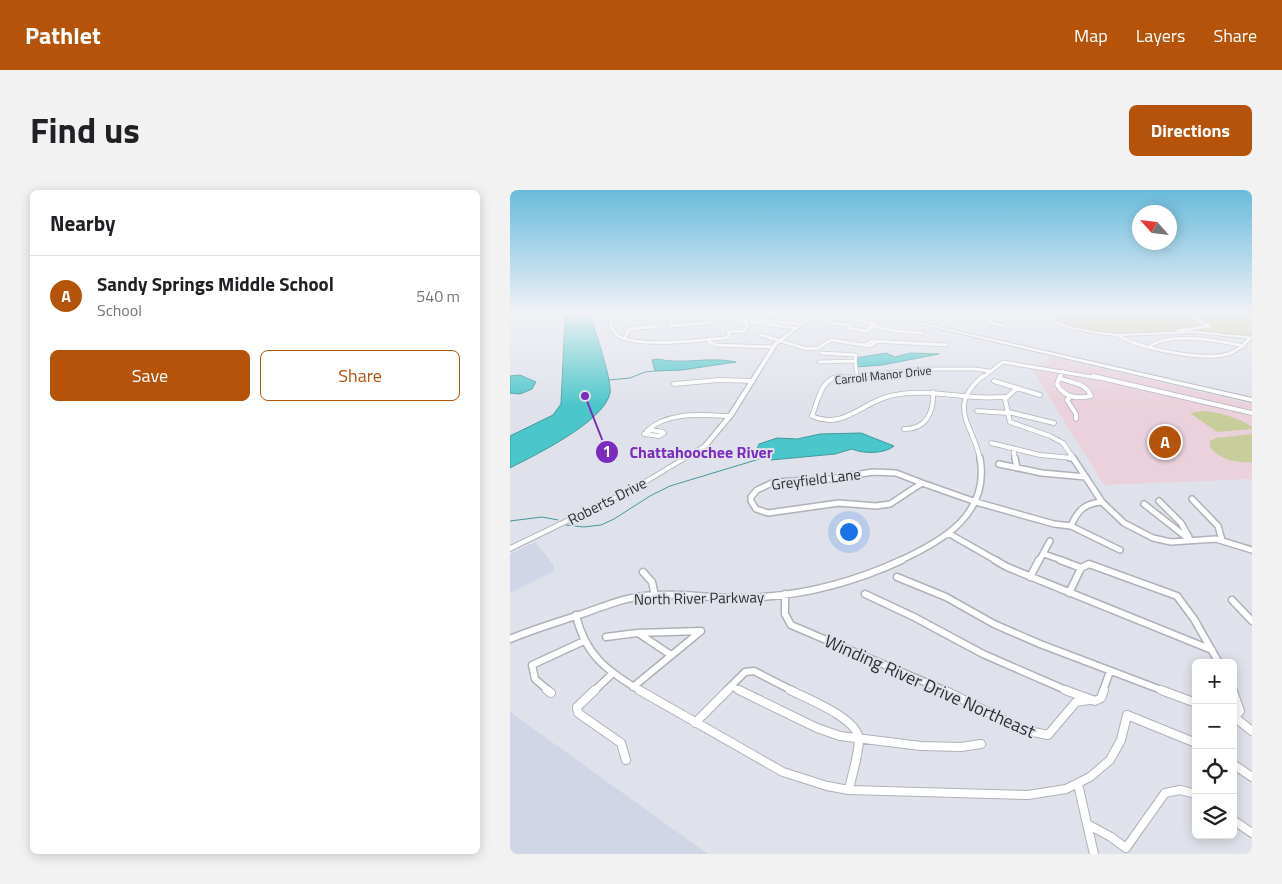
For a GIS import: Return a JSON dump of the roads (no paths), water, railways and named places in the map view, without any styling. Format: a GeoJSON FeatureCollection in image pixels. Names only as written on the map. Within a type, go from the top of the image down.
{"type":"FeatureCollection","features":[{"type":"Feature","properties":{"kind":"highway"},"geometry":{"type":"LineString","coordinates":[[1009,344],[1252,400]]}},
{"type":"Feature","properties":{"kind":"highway"},"geometry":{"type":"LineString","coordinates":[[1024,344],[1252,396]]}},
{"type":"Feature","properties":{"kind":"street"},"geometry":{"type":"LineString","coordinates":[[714,344],[773,347]]}},
{"type":"Feature","properties":{"kind":"street","name":"Roberts Drive"},"geometry":{"type":"LineString","coordinates":[[510,549],[635,488],[705,446],[730,416],[777,344]]}},
{"type":"Feature","properties":{"kind":"street"},"geometry":{"type":"LineString","coordinates":[[790,344],[807,349],[818,348],[825,344]]}},
{"type":"Feature","properties":{"kind":"street"},"geometry":{"type":"LineString","coordinates":[[857,344],[872,346],[874,344]]}},
{"type":"Feature","properties":{"kind":"street"},"geometry":{"type":"LineString","coordinates":[[929,344],[946,345]]}},
{"type":"Feature","properties":{"kind":"street"},"geometry":{"type":"LineString","coordinates":[[1138,344],[1214,356],[1228,354],[1244,346]]}},
{"type":"Feature","properties":{"kind":"street"},"geometry":{"type":"LineString","coordinates":[[1233,344],[1244,346]]}},
{"type":"Feature","properties":{"kind":"street"},"geometry":{"type":"LineString","coordinates":[[821,354],[856,354],[857,375]]}},
{"type":"Feature","properties":{"kind":"street"},"geometry":{"type":"LineString","coordinates":[[819,362],[855,361]]}},
{"type":"Feature","properties":{"kind":"street"},"geometry":{"type":"LineString","coordinates":[[966,396],[989,371],[1003,362],[1063,371],[1252,413]]}},
{"type":"Feature","properties":{"kind":"street","name":"Carroll Manor Drive"},"geometry":{"type":"LineString","coordinates":[[989,371],[975,369],[923,370],[838,377],[825,383],[812,413],[814,418],[823,421],[837,421],[885,396],[933,392],[966,396],[1006,397]]}},
{"type":"Feature","properties":{"kind":"street"},"geometry":{"type":"LineString","coordinates":[[1060,378],[1083,385],[1091,395],[1089,397],[1070,397],[1060,391],[1057,384],[1063,371]]}},
{"type":"Feature","properties":{"kind":"street"},"geometry":{"type":"LineString","coordinates":[[674,384],[718,380],[753,381]]}},
{"type":"Feature","properties":{"kind":"street"},"geometry":{"type":"LineString","coordinates":[[994,381],[1040,395]]}},
{"type":"Feature","properties":{"kind":"street"},"geometry":{"type":"LineString","coordinates":[[1017,388],[1006,397],[1008,413],[1012,424],[1058,439],[1073,458],[1108,512],[1121,521],[1152,537],[1169,542],[1222,540],[1252,550]]}},
{"type":"Feature","properties":{"kind":"street"},"geometry":{"type":"LineString","coordinates":[[904,429],[917,428],[924,423],[934,396],[933,392]]}},
{"type":"Feature","properties":{"kind":"street","name":"North River Parkway"},"geometry":{"type":"LineString","coordinates":[[510,639],[620,601],[656,596],[740,598],[785,594],[825,586],[883,567],[919,551],[948,533],[964,520],[976,502],[981,483],[980,458],[964,416],[966,396]]}},
{"type":"Feature","properties":{"kind":"street"},"geometry":{"type":"LineString","coordinates":[[1070,397],[1067,400],[1076,414],[1076,419]]}},
{"type":"Feature","properties":{"kind":"street"},"geometry":{"type":"LineString","coordinates":[[977,411],[1020,414],[1054,423]]}},
{"type":"Feature","properties":{"kind":"street"},"geometry":{"type":"LineString","coordinates":[[647,431],[657,422],[678,417],[701,415],[730,416]]}},
{"type":"Feature","properties":{"kind":"street"},"geometry":{"type":"LineString","coordinates":[[991,443],[1056,458],[1073,458]]}},
{"type":"Feature","properties":{"kind":"street"},"geometry":{"type":"LineString","coordinates":[[1013,448],[1017,468]]}},
{"type":"Feature","properties":{"kind":"street"},"geometry":{"type":"LineString","coordinates":[[999,464],[1069,477],[1086,477]]}},
{"type":"Feature","properties":{"kind":"street","name":"Greyfield Lane"},"geometry":{"type":"LineString","coordinates":[[922,483],[900,499],[883,506],[839,503],[768,513],[756,509],[751,501],[751,497],[762,487],[781,481],[830,479],[887,472],[906,476],[976,502],[1054,524],[1070,526],[1120,550]]}},
{"type":"Feature","properties":{"kind":"street"},"geometry":{"type":"LineString","coordinates":[[1192,499],[1218,526],[1222,540]]}},
{"type":"Feature","properties":{"kind":"street"},"geometry":{"type":"LineString","coordinates":[[1159,501],[1181,523],[1190,540]]}},
{"type":"Feature","properties":{"kind":"street"},"geometry":{"type":"LineString","coordinates":[[1070,526],[1080,508],[1102,502]]}},
{"type":"Feature","properties":{"kind":"street"},"geometry":{"type":"LineString","coordinates":[[1144,504],[1190,540]]}},
{"type":"Feature","properties":{"kind":"street"},"geometry":{"type":"LineString","coordinates":[[948,533],[1006,567],[1212,650]]}},
{"type":"Feature","properties":{"kind":"street"},"geometry":{"type":"LineString","coordinates":[[1030,576],[1050,541]]}},
{"type":"Feature","properties":{"kind":"street"},"geometry":{"type":"LineString","coordinates":[[1044,554],[1081,568]]}},
{"type":"Feature","properties":{"kind":"street"},"geometry":{"type":"LineString","coordinates":[[1069,593],[1081,568],[1086,564],[1095,564],[1177,596],[1217,659]]}},
{"type":"Feature","properties":{"kind":"street"},"geometry":{"type":"LineString","coordinates":[[643,572],[650,578],[655,587],[656,596]]}},
{"type":"Feature","properties":{"kind":"street"},"geometry":{"type":"LineString","coordinates":[[898,577],[946,597],[994,624],[1192,702]]}},
{"type":"Feature","properties":{"kind":"street","name":"Winding River Drive Northeast"},"geometry":{"type":"LineString","coordinates":[[785,594],[784,613],[791,625],[871,660],[928,682],[1024,730],[1048,735],[1076,702],[1089,700]]}},
{"type":"Feature","properties":{"kind":"street"},"geometry":{"type":"LineString","coordinates":[[865,594],[914,617],[983,654],[1089,700],[1095,701],[1101,698],[1110,671]]}},
{"type":"Feature","properties":{"kind":"street"},"geometry":{"type":"LineString","coordinates":[[1232,600],[1252,621]]}},
{"type":"Feature","properties":{"kind":"street"},"geometry":{"type":"LineString","coordinates":[[576,615],[584,641],[597,660],[612,674],[783,772],[827,786],[849,790],[1028,795],[1048,793],[1078,784],[1090,778],[1110,760],[1121,740],[1127,715],[1192,741]]}},
{"type":"Feature","properties":{"kind":"street"},"geometry":{"type":"LineString","coordinates":[[606,637],[637,633],[701,631],[632,687]]}},
{"type":"Feature","properties":{"kind":"street"},"geometry":{"type":"LineString","coordinates":[[637,633],[671,655]]}},
{"type":"Feature","properties":{"kind":"street"},"geometry":{"type":"LineString","coordinates":[[551,693],[535,679],[532,665],[584,641]]}},
{"type":"Feature","properties":{"kind":"street"},"geometry":{"type":"LineString","coordinates":[[695,723],[745,672],[754,671],[850,722],[857,730],[859,740],[849,790]]}},
{"type":"Feature","properties":{"kind":"street"},"geometry":{"type":"LineString","coordinates":[[612,674],[577,707],[578,713],[621,743],[626,760]]}},
{"type":"Feature","properties":{"kind":"street"},"geometry":{"type":"LineString","coordinates":[[731,686],[817,728],[840,736],[859,740],[941,746],[961,747],[981,744]]}},
{"type":"Feature","properties":{"kind":"street"},"geometry":{"type":"LineString","coordinates":[[1237,702],[1240,711],[1237,714]]}},
{"type":"Feature","properties":{"kind":"street"},"geometry":{"type":"LineString","coordinates":[[1237,720],[1252,731]]}},
{"type":"Feature","properties":{"kind":"street"},"geometry":{"type":"LineString","coordinates":[[1237,767],[1252,777]]}},
{"type":"Feature","properties":{"kind":"street"},"geometry":{"type":"LineString","coordinates":[[1078,784],[1094,854]]}},
{"type":"Feature","properties":{"kind":"street"},"geometry":{"type":"LineString","coordinates":[[1087,824],[1111,837],[1126,848],[1165,793],[1172,789],[1186,789],[1192,792]]}},
{"type":"Feature","properties":{"kind":"street"},"geometry":{"type":"LineString","coordinates":[[1237,823],[1252,833]]}},
{"type":"Feature","properties":{"kind":"water"},"geometry":{"type":"Polygon","coordinates":[[[564,344],[599,344],[607,369],[610,387],[610,393],[605,404],[582,426],[551,446],[510,468],[510,436],[553,415],[561,404],[564,344]]]}},
{"type":"Feature","properties":{"kind":"water"},"geometry":{"type":"Polygon","coordinates":[[[886,353],[895,357],[910,353],[939,354],[882,365],[856,367],[856,358],[886,353]]]}},
{"type":"Feature","properties":{"kind":"water"},"geometry":{"type":"Polygon","coordinates":[[[652,360],[667,361],[726,360],[736,362],[682,370],[655,371],[652,360]]]}},
{"type":"Feature","properties":{"kind":"water"},"geometry":{"type":"Polygon","coordinates":[[[520,375],[536,382],[532,389],[520,394],[510,393],[510,376],[520,375]]]}},
{"type":"Feature","properties":{"kind":"water"},"geometry":{"type":"Polygon","coordinates":[[[861,433],[894,446],[880,452],[852,449],[835,454],[771,460],[757,449],[759,444],[777,438],[797,439],[820,434],[861,433]]]}},
{"type":"Feature","properties":{"kind":"waterway"},"geometry":{"type":"LineString","coordinates":[[609,380],[630,378],[645,372],[655,371]]}},
{"type":"Feature","properties":{"kind":"waterway"},"geometry":{"type":"LineString","coordinates":[[566,525],[584,527],[601,525],[670,486],[766,457]]}},
{"type":"Feature","properties":{"kind":"waterway"},"geometry":{"type":"LineString","coordinates":[[510,521],[542,517],[558,520]]}},
{"type":"Feature","properties":{"kind":"place","name":"Chattahoochee River"},"geometry":{"type":"Point","coordinates":[585,396]}},
{"type":"Feature","properties":{"kind":"place","name":"Sandy Springs Middle School"},"geometry":{"type":"Point","coordinates":[1165,442]}}]}
